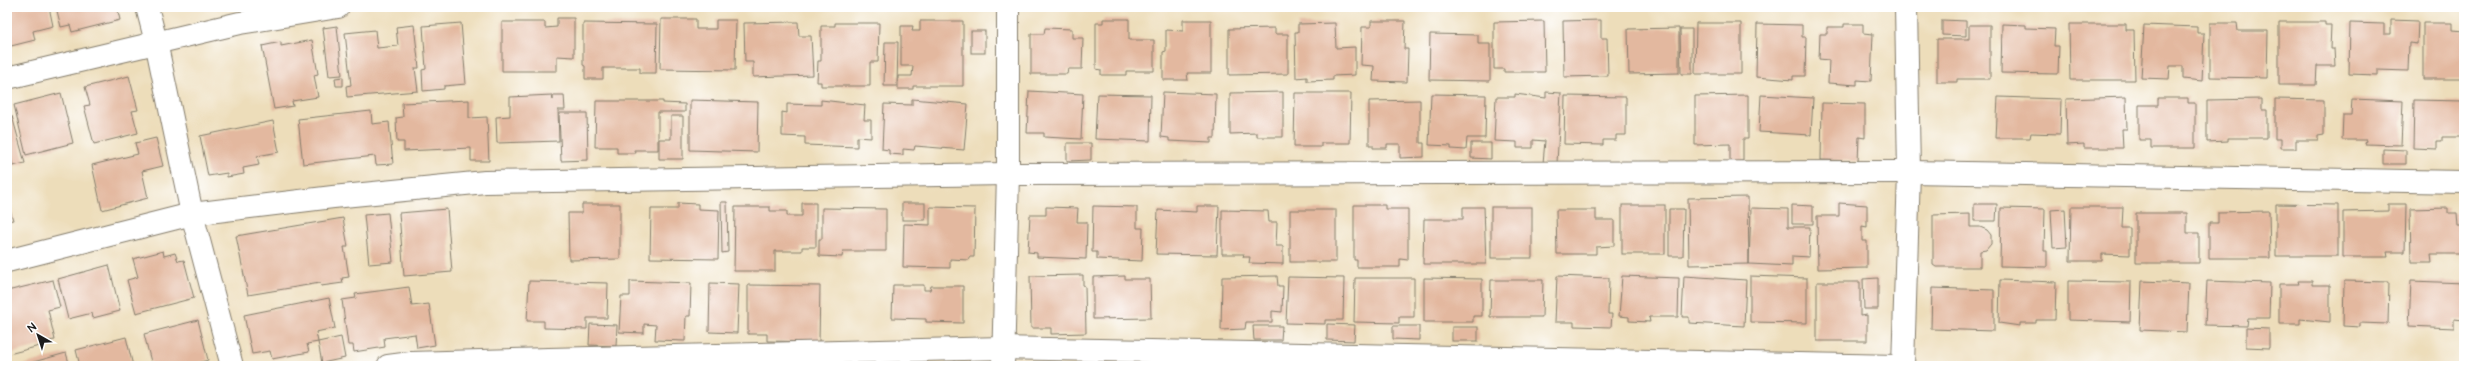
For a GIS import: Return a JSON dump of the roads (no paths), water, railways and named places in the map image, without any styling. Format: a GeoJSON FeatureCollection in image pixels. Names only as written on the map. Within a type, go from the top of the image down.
{"type":"FeatureCollection","features":[{"type":"Feature","properties":{"kind":"street"},"geometry":{"type":"LineString","coordinates":[[146,7],[156,42],[192,214],[232,366]]}},
{"type":"Feature","properties":{"kind":"street"},"geometry":{"type":"LineString","coordinates":[[7,78],[240,23],[338,7]]}},
{"type":"Feature","properties":{"kind":"street"},"geometry":{"type":"LineString","coordinates":[[1003,357],[1008,174],[1008,7]]}},
{"type":"Feature","properties":{"kind":"street"},"geometry":{"type":"LineString","coordinates":[[1903,366],[1909,172],[1906,7]]}},
{"type":"Feature","properties":{"kind":"street"},"geometry":{"type":"LineString","coordinates":[[7,261],[192,214],[333,197],[485,182],[1008,174],[1909,172],[2464,182]]}},
{"type":"Feature","properties":{"kind":"street"},"geometry":{"type":"LineString","coordinates":[[388,366],[411,363],[549,358],[1003,357],[1899,366]]}}]}
